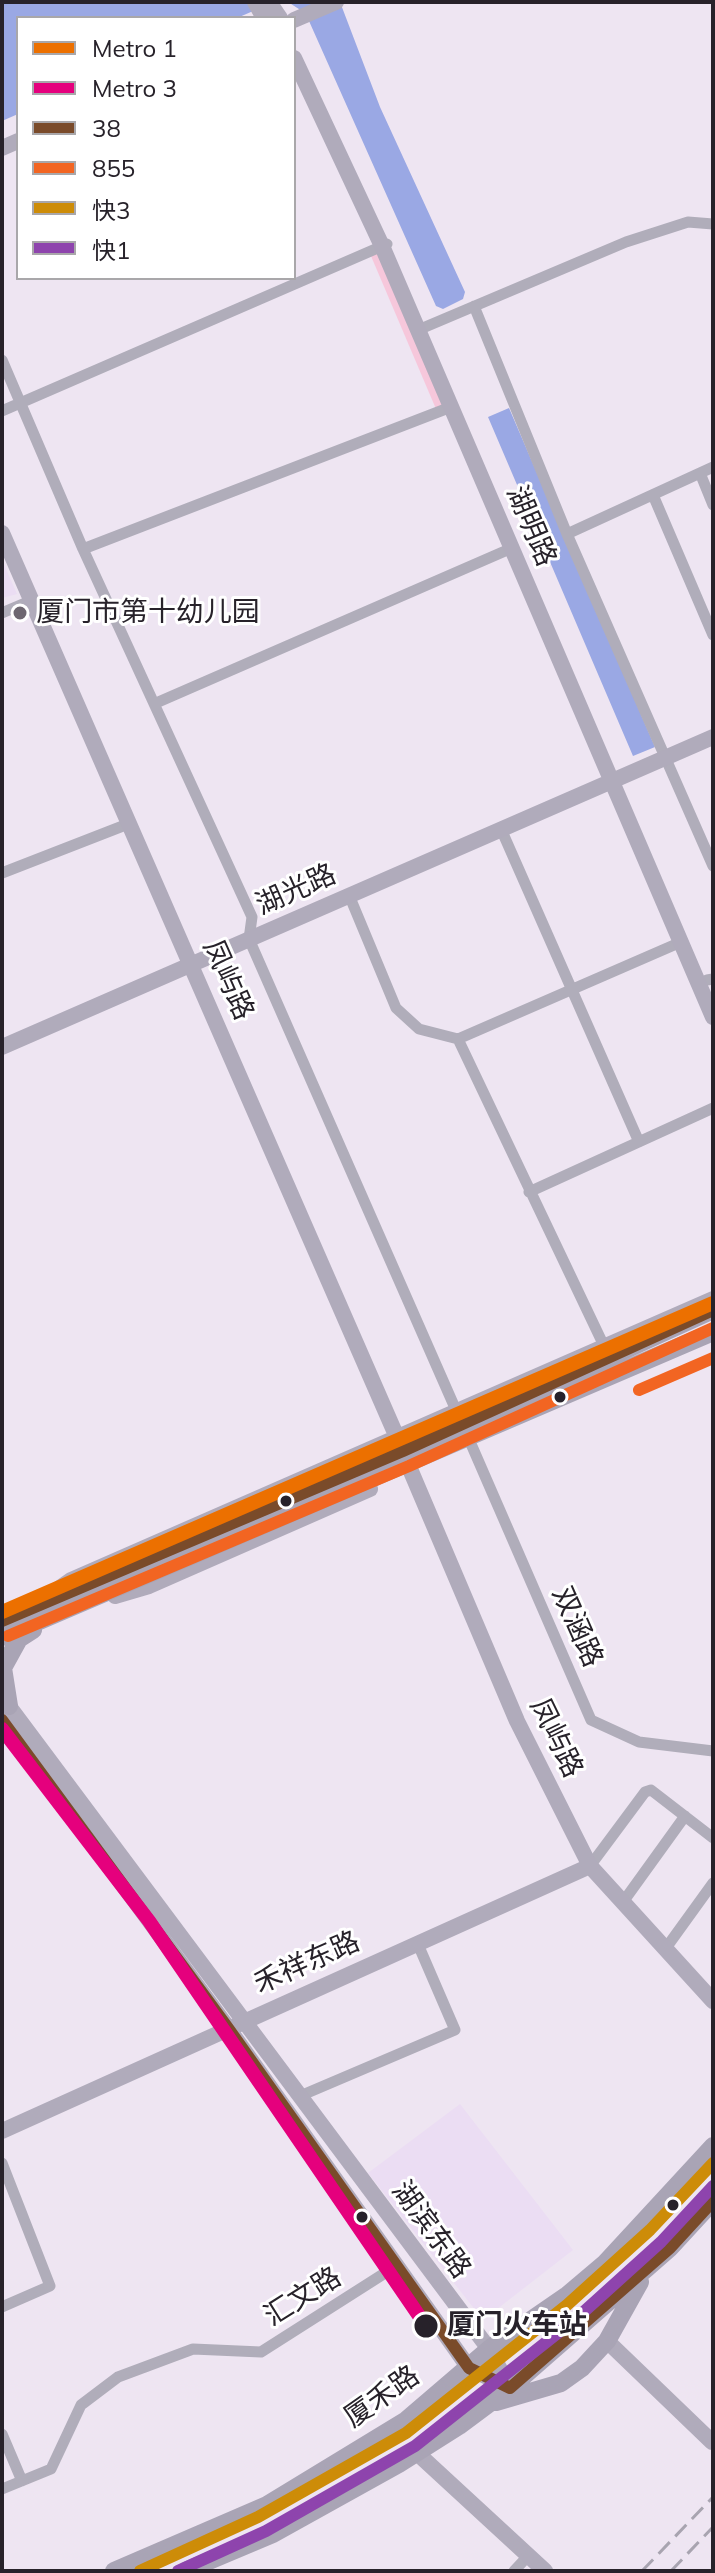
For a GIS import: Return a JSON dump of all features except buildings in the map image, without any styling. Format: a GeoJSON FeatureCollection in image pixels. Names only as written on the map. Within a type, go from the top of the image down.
{"type":"FeatureCollection","features":[{"type":"Feature","properties":{"kind":"main road"},"geometry":{"type":"LineString","coordinates":[[2,1637],[464,1429],[713,1310]]}},
{"type":"Feature","properties":{"kind":"main road"},"geometry":{"type":"LineString","coordinates":[[464,1429],[713,1332]]}},
{"type":"Feature","properties":{"kind":"main road"},"geometry":{"type":"LineString","coordinates":[[2,1621],[405,1455]]}},
{"type":"Feature","properties":{"kind":"main road"},"geometry":{"type":"LineString","coordinates":[[4,1707],[3,1668],[19,1639],[63,1611]]}},
{"type":"Feature","properties":{"kind":"main road","name":"厦禾路"},"geometry":{"type":"LineString","coordinates":[[114,2571],[267,2505],[405,2421],[489,2349],[566,2296],[605,2263],[713,2146]]}},
{"type":"Feature","properties":{"kind":"main road"},"geometry":{"type":"LineString","coordinates":[[185,2571],[273,2534],[417,2453],[486,2406],[648,2268],[713,2201]]}},
{"type":"Feature","properties":{"kind":"main road"},"geometry":{"type":"LineString","coordinates":[[486,2406],[561,2383],[595,2356],[607,2341],[648,2268]]}},
{"type":"Feature","properties":{"kind":"street"},"geometry":{"type":"LineString","coordinates":[[296,19],[336,2]]}},
{"type":"Feature","properties":{"kind":"street","name":"湖明路"},"geometry":{"type":"LineString","coordinates":[[296,47],[386,244],[615,779],[713,1017]]}},
{"type":"Feature","properties":{"kind":"street","name":"湖明路"},"geometry":{"type":"LineString","coordinates":[[296,62],[386,244]]}},
{"type":"Feature","properties":{"kind":"street"},"geometry":{"type":"LineString","coordinates":[[422,328],[626,242],[688,222],[713,224]]}},
{"type":"Feature","properties":{"kind":"street"},"geometry":{"type":"LineString","coordinates":[[2,411],[386,244]]}},
{"type":"Feature","properties":{"kind":"street"},"geometry":{"type":"LineString","coordinates":[[474,306],[567,534],[713,866]]}},
{"type":"Feature","properties":{"kind":"street","name":"湖明路"},"geometry":{"type":"LineString","coordinates":[[422,328],[451,407],[512,548],[711,984]]}},
{"type":"Feature","properties":{"kind":"street","name":"双涵路"},"geometry":{"type":"LineString","coordinates":[[2,360],[83,549],[252,917],[249,939],[591,1720],[639,1742],[713,1751]]}},
{"type":"Feature","properties":{"kind":"street"},"geometry":{"type":"LineString","coordinates":[[83,549],[451,407]]}},
{"type":"Feature","properties":{"kind":"street"},"geometry":{"type":"LineString","coordinates":[[567,534],[713,467]]}},
{"type":"Feature","properties":{"kind":"street"},"geometry":{"type":"LineString","coordinates":[[700,473],[713,505]]}},
{"type":"Feature","properties":{"kind":"street"},"geometry":{"type":"LineString","coordinates":[[653,495],[713,635]]}},
{"type":"Feature","properties":{"kind":"street","name":"凤屿路"},"geometry":{"type":"LineString","coordinates":[[2,533],[128,824],[193,963],[517,1721],[590,1866],[713,2001]]}},
{"type":"Feature","properties":{"kind":"street"},"geometry":{"type":"LineString","coordinates":[[156,703],[512,548]]}},
{"type":"Feature","properties":{"kind":"street"},"geometry":{"type":"LineString","coordinates":[[2,613],[30,601]]}},
{"type":"Feature","properties":{"kind":"street","name":"湖光路"},"geometry":{"type":"LineString","coordinates":[[2,1047],[713,737]]}},
{"type":"Feature","properties":{"kind":"street"},"geometry":{"type":"LineString","coordinates":[[2,873],[128,824]]}},
{"type":"Feature","properties":{"kind":"street"},"geometry":{"type":"LineString","coordinates":[[501,829],[639,1142]]}},
{"type":"Feature","properties":{"kind":"street"},"geometry":{"type":"LineString","coordinates":[[349,895],[396,1008],[419,1029],[458,1039],[681,942]]}},
{"type":"Feature","properties":{"kind":"street"},"geometry":{"type":"LineString","coordinates":[[458,1039],[605,1348]]}},
{"type":"Feature","properties":{"kind":"street"},"geometry":{"type":"LineString","coordinates":[[529,1192],[713,1108]]}},
{"type":"Feature","properties":{"kind":"street"},"geometry":{"type":"LineString","coordinates":[[464,1429],[605,1348],[713,1299]]}},
{"type":"Feature","properties":{"kind":"street"},"geometry":{"type":"LineString","coordinates":[[464,1429],[713,1341]]}},
{"type":"Feature","properties":{"kind":"street","name":"湖滨东路"},"geometry":{"type":"LineString","coordinates":[[4,1707],[244,2019],[489,2349],[510,2388]]}},
{"type":"Feature","properties":{"kind":"street","name":"湖滨东路"},"geometry":{"type":"LineString","coordinates":[[4,1707],[469,2368],[510,2388]]}},
{"type":"Feature","properties":{"kind":"street"},"geometry":{"type":"LineString","coordinates":[[590,1866],[645,1792],[651,1790],[713,1838]]}},
{"type":"Feature","properties":{"kind":"street"},"geometry":{"type":"LineString","coordinates":[[623,1902],[685,1816]]}},
{"type":"Feature","properties":{"kind":"street","name":"禾祥东路"},"geometry":{"type":"LineString","coordinates":[[2,2131],[244,2019],[590,1866]]}},
{"type":"Feature","properties":{"kind":"street"},"geometry":{"type":"LineString","coordinates":[[666,1948],[713,1883]]}},
{"type":"Feature","properties":{"kind":"street"},"geometry":{"type":"LineString","coordinates":[[300,2096],[455,2030],[417,1942]]}},
{"type":"Feature","properties":{"kind":"street"},"geometry":{"type":"LineString","coordinates":[[2,2163],[50,2286],[2,2307]]}},
{"type":"Feature","properties":{"kind":"street","name":"汇文路"},"geometry":{"type":"LineString","coordinates":[[2,2489],[51,2469],[81,2405],[118,2377],[193,2349],[261,2352],[396,2266]]}},
{"type":"Feature","properties":{"kind":"street"},"geometry":{"type":"LineString","coordinates":[[607,2341],[712,2442]]}},
{"type":"Feature","properties":{"kind":"street"},"geometry":{"type":"LineString","coordinates":[[2,2434],[22,2481]]}},
{"type":"Feature","properties":{"kind":"street"},"geometry":{"type":"LineString","coordinates":[[417,2453],[545,2571]]}},
{"type":"Feature","properties":{"kind":"street"},"geometry":{"type":"LineString","coordinates":[[514,2571],[528,2556]]}},
{"type":"Feature","properties":{"kind":"shaded area"},"geometry":{"type":"Polygon","coordinates":[[[382,251],[447,404],[436,409],[371,256],[382,251]]]}},
{"type":"Feature","properties":{"kind":"shaded area"},"geometry":{"type":"Polygon","coordinates":[[[2,560],[17,594],[2,598],[2,560]]]}},
{"type":"Feature","properties":{"kind":"shaded area"},"geometry":{"type":"Polygon","coordinates":[[[460,2104],[573,2250],[483,2320],[368,2173],[460,2104]]]}},
{"type":"Feature","properties":{"kind":"water"},"geometry":{"type":"Polygon","coordinates":[[[2,2],[274,2],[242,16],[16,16],[16,115],[2,121],[2,2]]]}},
{"type":"Feature","properties":{"kind":"water"},"geometry":{"type":"Polygon","coordinates":[[[288,2],[340,2],[380,107],[465,292],[463,299],[443,309],[436,306],[309,21],[302,11],[288,2]]]}},
{"type":"Feature","properties":{"kind":"water"},"geometry":{"type":"Polygon","coordinates":[[[509,408],[655,747],[633,756],[488,417],[509,408]]]}},
{"type":"Feature","properties":{"kind":"railway"},"geometry":{"type":"LineString","coordinates":[[642,2571],[713,2497]]}},
{"type":"Feature","properties":{"kind":"railway"},"geometry":{"type":"LineString","coordinates":[[671,2571],[713,2527]]}},
{"type":"Feature","properties":{"kind":"metro line","name":"1"},"geometry":{"type":"LineString","coordinates":[[2,1612],[713,1303]]}},
{"type":"Feature","properties":{"kind":"metro line","name":"3"},"geometry":{"type":"LineString","coordinates":[[2,1729],[149,1921],[426,2326]]}},
{"type":"Feature","properties":{"kind":"transit line","name":"38"},"geometry":{"type":"LineString","coordinates":[[2,1621],[403,1451],[713,1310]]}},
{"type":"Feature","properties":{"kind":"transit line","name":"855"},"geometry":{"type":"LineString","coordinates":[[8,1636],[409,1466],[713,1328]]}},
{"type":"Feature","properties":{"kind":"transit line","name":"855"},"geometry":{"type":"LineString","coordinates":[[639,1390],[713,1358]]}},
{"type":"Feature","properties":{"kind":"transit line","name":"38"},"geometry":{"type":"LineString","coordinates":[[2,1720],[228,2028],[469,2368],[510,2388],[670,2248],[713,2201]]}},
{"type":"Feature","properties":{"kind":"transit line","name":"快3"},"geometry":{"type":"LineString","coordinates":[[140,2571],[258,2517],[406,2433],[567,2305],[650,2230],[713,2163]]}},
{"type":"Feature","properties":{"kind":"transit line","name":"快1"},"geometry":{"type":"LineString","coordinates":[[178,2571],[266,2531],[415,2446],[578,2317],[661,2242],[713,2186]]}},
{"type":"Feature","properties":{"kind":"place","name":"厦门市第十幼儿园"},"geometry":{"type":"Point","coordinates":[20,613]}},
{"type":"Feature","properties":{"kind":"place","name":"厦门火车站"},"geometry":{"type":"Point","coordinates":[426,2326]}}]}
